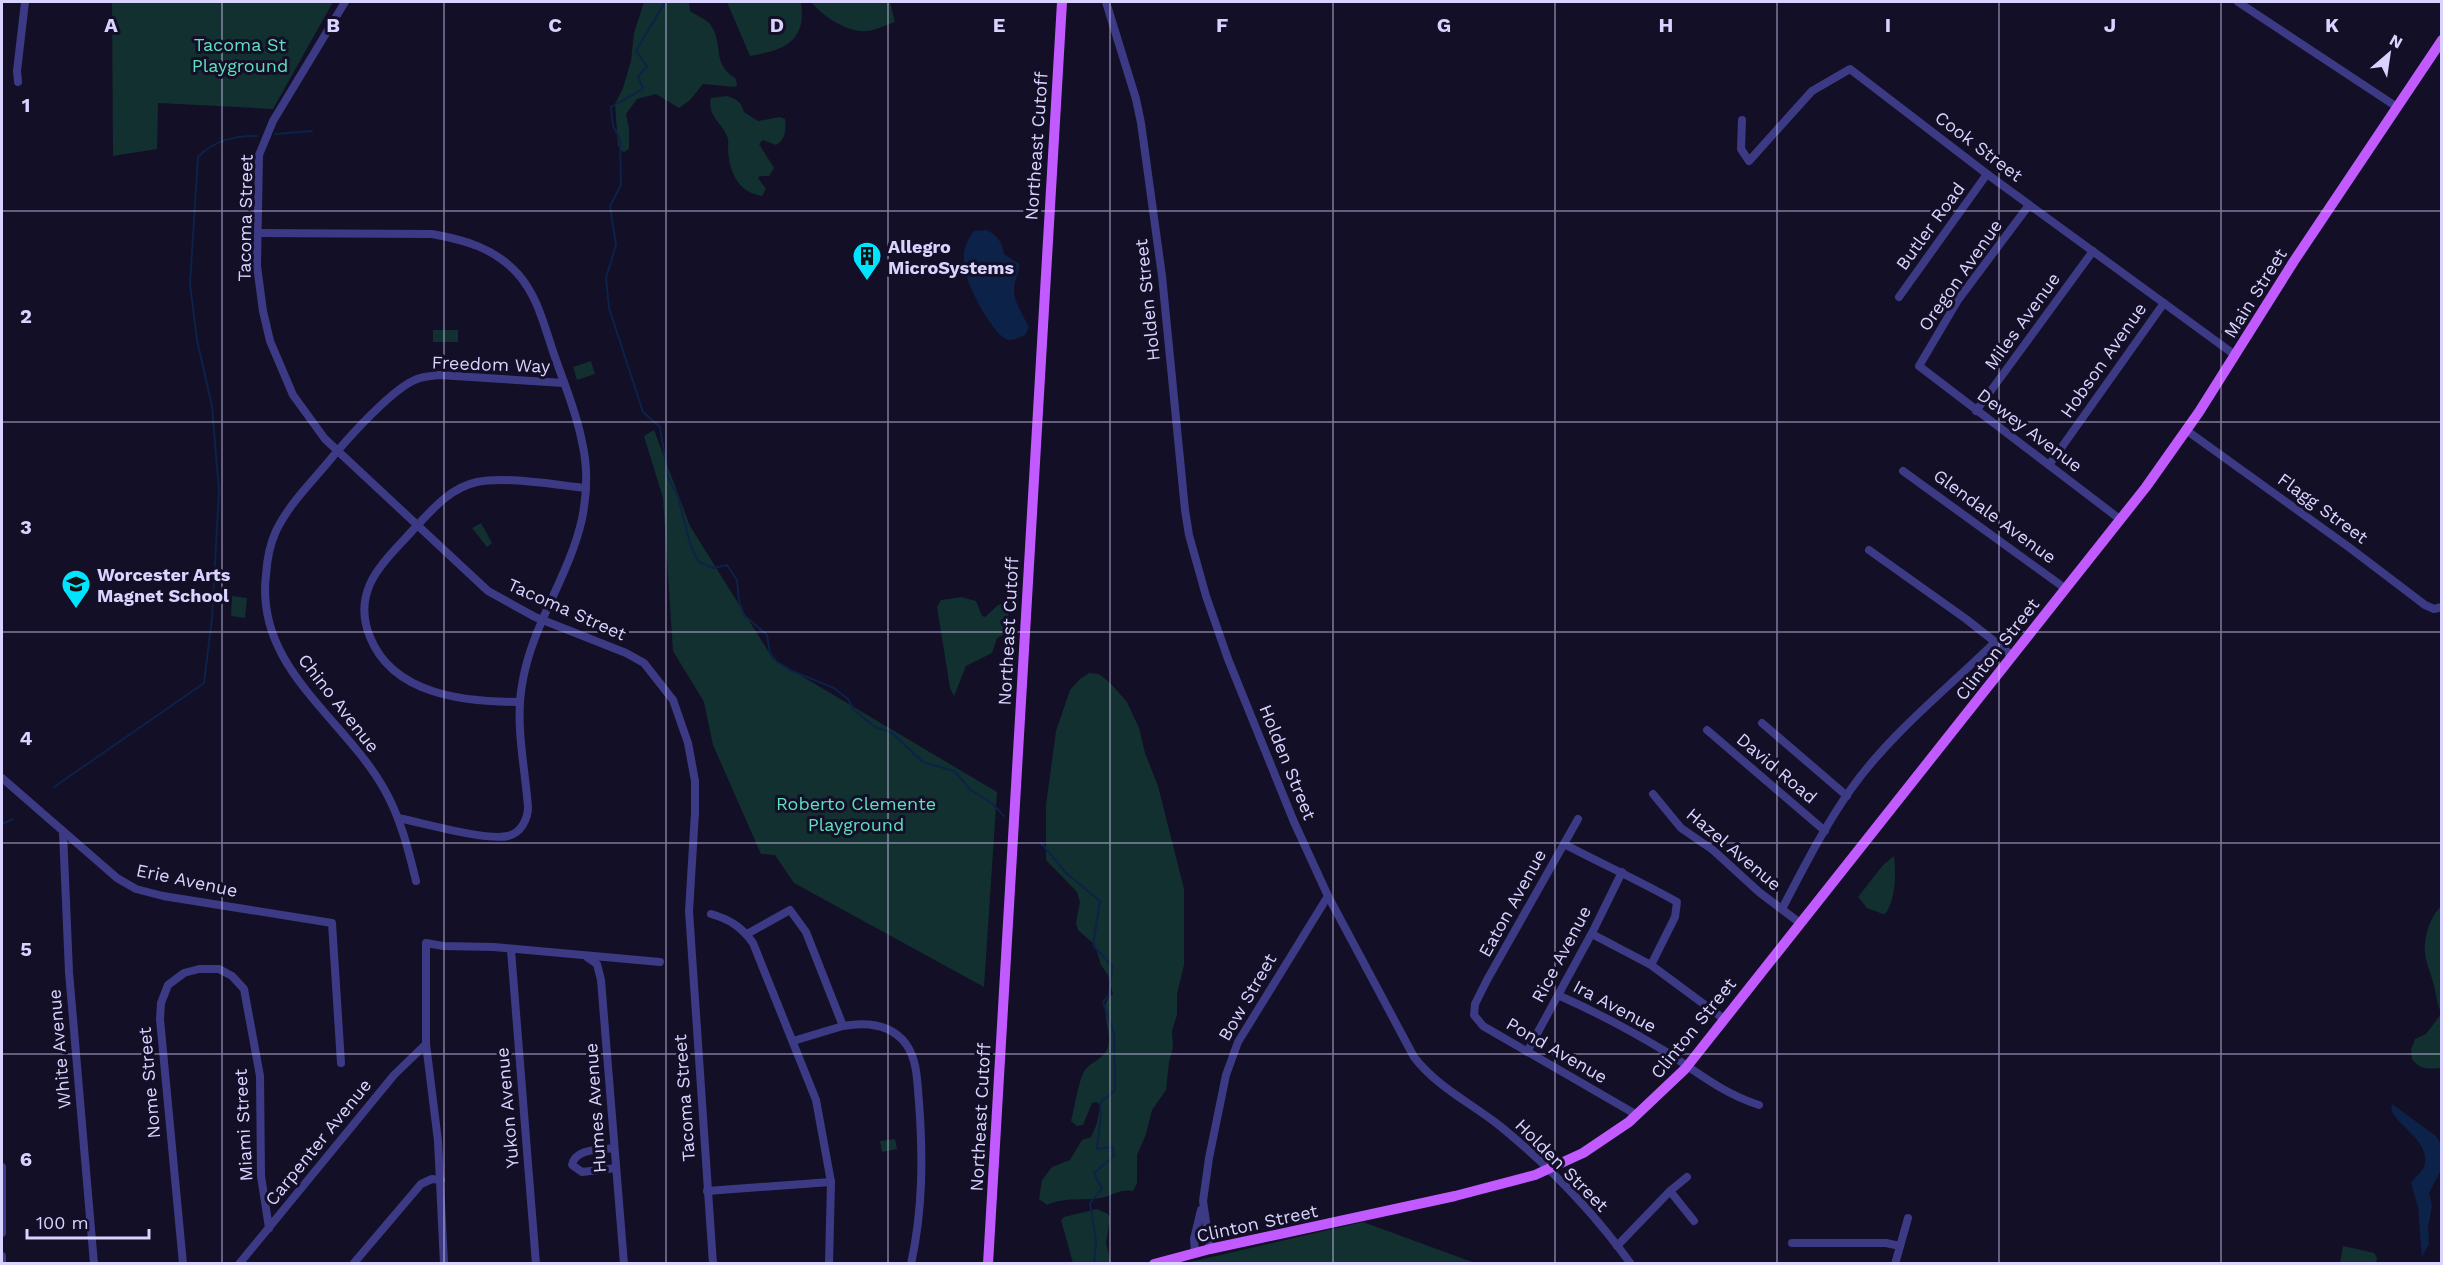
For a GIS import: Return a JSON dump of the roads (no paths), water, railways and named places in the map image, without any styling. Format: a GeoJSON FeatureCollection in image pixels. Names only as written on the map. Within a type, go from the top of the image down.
{"type":"FeatureCollection","features":[{"type":"Feature","properties":{"kind":"main road","name":"Northeast Cutoff"},"geometry":{"type":"LineString","coordinates":[[988,1263],[1062,2]]}},
{"type":"Feature","properties":{"kind":"main road","name":"Main Street"},"geometry":{"type":"LineString","coordinates":[[2089,560],[2186,430],[2294,261],[2442,40]]}},
{"type":"Feature","properties":{"kind":"main road","name":"Clinton Street"},"geometry":{"type":"LineString","coordinates":[[1154,1263],[1195,1252],[1455,1197],[1535,1175],[1583,1153],[1637,1116],[1687,1066],[2089,560]]}},
{"type":"Feature","properties":{"kind":"street"},"geometry":{"type":"LineString","coordinates":[[18,82],[17,71],[25,2]]}},
{"type":"Feature","properties":{"kind":"street","name":"Tacoma Street"},"geometry":{"type":"LineString","coordinates":[[345,2],[277,114],[264,141],[259,162],[258,278],[262,311],[270,341],[293,395],[337,452],[488,591],[516,608],[626,653],[644,663],[673,700],[688,743],[696,807],[689,911],[713,1263]]}},
{"type":"Feature","properties":{"kind":"street","name":"Holden Street"},"geometry":{"type":"LineString","coordinates":[[1106,2],[1136,99],[1147,163],[1162,276],[1179,462],[1189,535],[1206,596],[1228,659],[1294,822],[1328,896],[1414,1056],[1427,1073],[1500,1126],[1547,1169],[1585,1208],[1631,1263]]}},
{"type":"Feature","properties":{"kind":"street"},"geometry":{"type":"LineString","coordinates":[[2238,2],[2397,107]]}},
{"type":"Feature","properties":{"kind":"street","name":"Cook Street"},"geometry":{"type":"LineString","coordinates":[[1742,120],[1741,149],[1749,161],[1812,91],[1850,69],[2029,205],[2235,355]]}},
{"type":"Feature","properties":{"kind":"street","name":"Butler Road"},"geometry":{"type":"LineString","coordinates":[[1899,297],[1988,174]]}},
{"type":"Feature","properties":{"kind":"street","name":"Oregon Avenue"},"geometry":{"type":"LineString","coordinates":[[1919,366],[1958,300],[2029,205]]}},
{"type":"Feature","properties":{"kind":"street"},"geometry":{"type":"LineString","coordinates":[[257,233],[432,234],[477,245],[510,266],[530,289],[536,300],[582,441],[586,488],[578,536],[533,641],[519,702],[528,807],[526,818],[519,830],[508,836],[495,836],[398,818]]}},
{"type":"Feature","properties":{"kind":"street","name":"Miles Avenue"},"geometry":{"type":"LineString","coordinates":[[1976,411],[2093,251]]}},
{"type":"Feature","properties":{"kind":"street","name":"Hobson Avenue"},"geometry":{"type":"LineString","coordinates":[[2049,465],[2164,303]]}},
{"type":"Feature","properties":{"kind":"street","name":"Dewey Avenue"},"geometry":{"type":"LineString","coordinates":[[1919,366],[2121,520]]}},
{"type":"Feature","properties":{"kind":"street","name":"Freedom Way"},"geometry":{"type":"LineString","coordinates":[[337,452],[399,390],[423,377],[439,375],[564,383]]}},
{"type":"Feature","properties":{"kind":"street","name":"Flagg Street"},"geometry":{"type":"LineString","coordinates":[[2186,430],[2425,605],[2434,609],[2442,607]]}},
{"type":"Feature","properties":{"kind":"street","name":"Chino Avenue"},"geometry":{"type":"LineString","coordinates":[[337,452],[296,500],[276,532],[269,551],[264,588],[268,621],[271,634],[290,670],[383,786],[398,818],[416,881]]}},
{"type":"Feature","properties":{"kind":"street","name":"Glendale Avenue"},"geometry":{"type":"LineString","coordinates":[[1903,471],[2066,589]]}},
{"type":"Feature","properties":{"kind":"street"},"geometry":{"type":"LineString","coordinates":[[519,702],[492,702],[437,692],[418,686],[386,665],[366,626],[364,613],[370,584],[379,569],[417,526],[443,500],[465,486],[476,482],[509,480],[586,488]]}},
{"type":"Feature","properties":{"kind":"street"},"geometry":{"type":"LineString","coordinates":[[1869,550],[2013,656]]}},
{"type":"Feature","properties":{"kind":"street","name":"Clinton Street"},"geometry":{"type":"LineString","coordinates":[[1782,909],[1847,796],[1880,754],[1995,642]]}},
{"type":"Feature","properties":{"kind":"street"},"geometry":{"type":"LineString","coordinates":[[1762,723],[1847,796]]}},
{"type":"Feature","properties":{"kind":"street","name":"David Road"},"geometry":{"type":"LineString","coordinates":[[1707,730],[1825,831]]}},
{"type":"Feature","properties":{"kind":"street","name":"Erie Avenue"},"geometry":{"type":"LineString","coordinates":[[2,778],[117,878],[136,889],[332,923],[341,1063]]}},
{"type":"Feature","properties":{"kind":"street","name":"Hazel Avenue"},"geometry":{"type":"LineString","coordinates":[[1653,794],[1681,828],[1713,850],[1759,892],[1800,923]]}},
{"type":"Feature","properties":{"kind":"street","name":"Eaton Avenue"},"geometry":{"type":"LineString","coordinates":[[1475,1004],[1578,819]]}},
{"type":"Feature","properties":{"kind":"street","name":"White Avenue"},"geometry":{"type":"LineString","coordinates":[[63,832],[69,972],[94,1263]]}},
{"type":"Feature","properties":{"kind":"street"},"geometry":{"type":"LineString","coordinates":[[1564,844],[1608,868],[1622,872],[1677,903],[1675,917],[1651,965]]}},
{"type":"Feature","properties":{"kind":"street","name":"Rice Avenue"},"geometry":{"type":"LineString","coordinates":[[1527,1052],[1592,934],[1622,872]]}},
{"type":"Feature","properties":{"kind":"street","name":"Bow Street"},"geometry":{"type":"LineString","coordinates":[[1195,1252],[1194,1239],[1226,1075],[1234,1050],[1328,896]]}},
{"type":"Feature","properties":{"kind":"street"},"geometry":{"type":"LineString","coordinates":[[747,934],[790,910],[806,932],[843,1026]]}},
{"type":"Feature","properties":{"kind":"street"},"geometry":{"type":"LineString","coordinates":[[711,914],[728,919],[747,934],[765,972],[816,1100],[831,1182],[829,1263]]}},
{"type":"Feature","properties":{"kind":"street"},"geometry":{"type":"LineString","coordinates":[[1592,934],[1651,965],[1724,1019]]}},
{"type":"Feature","properties":{"kind":"street"},"geometry":{"type":"LineString","coordinates":[[444,1263],[441,1180],[426,1044],[426,943],[660,962]]}},
{"type":"Feature","properties":{"kind":"street","name":"Yukon Avenue"},"geometry":{"type":"LineString","coordinates":[[511,950],[537,1263]]}},
{"type":"Feature","properties":{"kind":"street","name":"Humes Avenue"},"geometry":{"type":"LineString","coordinates":[[585,957],[597,964],[600,969],[624,1263]]}},
{"type":"Feature","properties":{"kind":"street","name":"Nome Street"},"geometry":{"type":"LineString","coordinates":[[183,1263],[160,1019],[161,1003],[168,985],[189,971],[219,969],[232,976],[241,985]]}},
{"type":"Feature","properties":{"kind":"street","name":"Miami Street"},"geometry":{"type":"LineString","coordinates":[[241,985],[249,1010],[260,1075],[261,1176],[269,1228]]}},
{"type":"Feature","properties":{"kind":"street","name":"Ira Avenue"},"geometry":{"type":"LineString","coordinates":[[1558,995],[1612,1020],[1723,1091],[1759,1105]]}},
{"type":"Feature","properties":{"kind":"street","name":"Pond Avenue"},"geometry":{"type":"LineString","coordinates":[[1475,1004],[1474,1016],[1478,1022],[1637,1116]]}},
{"type":"Feature","properties":{"kind":"street"},"geometry":{"type":"LineString","coordinates":[[793,1041],[843,1026],[865,1023],[882,1027],[903,1041],[914,1061],[923,1171],[922,1199],[911,1263]]}},
{"type":"Feature","properties":{"kind":"street","name":"Carpenter Avenue"},"geometry":{"type":"LineString","coordinates":[[239,1263],[394,1075],[426,1044]]}},
{"type":"Feature","properties":{"kind":"street"},"geometry":{"type":"LineString","coordinates":[[614,1149],[582,1153],[575,1157],[572,1165],[582,1172],[616,1168]]}},
{"type":"Feature","properties":{"kind":"street"},"geometry":{"type":"LineString","coordinates":[[2,1167],[2,1233]]}},
{"type":"Feature","properties":{"kind":"street"},"geometry":{"type":"LineString","coordinates":[[1617,1246],[1670,1191],[1687,1177]]}},
{"type":"Feature","properties":{"kind":"street"},"geometry":{"type":"LineString","coordinates":[[353,1263],[421,1185],[432,1179],[441,1180]]}},
{"type":"Feature","properties":{"kind":"street"},"geometry":{"type":"LineString","coordinates":[[707,1191],[831,1182]]}},
{"type":"Feature","properties":{"kind":"street"},"geometry":{"type":"LineString","coordinates":[[1670,1191],[1694,1221]]}},
{"type":"Feature","properties":{"kind":"street","name":"Bow Street"},"geometry":{"type":"LineString","coordinates":[[1204,1194],[1203,1214],[1210,1249]]}},
{"type":"Feature","properties":{"kind":"street"},"geometry":{"type":"LineString","coordinates":[[1895,1263],[1908,1218]]}},
{"type":"Feature","properties":{"kind":"street"},"geometry":{"type":"LineString","coordinates":[[1792,1243],[1886,1243],[1900,1246]]}},
{"type":"Feature","properties":{"kind":"street"},"geometry":{"type":"LineString","coordinates":[[2,1256],[2,1263]]}},
{"type":"Feature","properties":{"kind":"water"},"geometry":{"type":"Polygon","coordinates":[[[987,230],[999,240],[1004,254],[1019,264],[1014,294],[1029,327],[1025,335],[1013,340],[1002,337],[992,326],[977,301],[965,271],[965,251],[968,241],[974,231],[987,230]]]}},
{"type":"Feature","properties":{"kind":"water"},"geometry":{"type":"Polygon","coordinates":[[[2392,1104],[2436,1136],[2440,1143],[2441,1170],[2429,1193],[2432,1206],[2428,1227],[2429,1244],[2422,1257],[2418,1207],[2411,1183],[2424,1167],[2425,1154],[2415,1137],[2395,1116],[2392,1104]]]}},
{"type":"Feature","properties":{"kind":"waterway"},"geometry":{"type":"LineString","coordinates":[[665,2],[636,51],[647,66],[638,77],[643,89],[611,107],[613,126],[620,139],[621,185],[610,206],[616,245],[606,278],[609,308],[643,412],[660,427],[668,477],[678,497],[691,547],[699,562],[714,568],[727,565],[737,580],[739,601],[744,615],[767,635],[770,653],[777,662],[792,671],[834,688],[848,699],[854,710],[875,727],[892,733],[923,762],[954,771],[971,790],[993,804],[1004,816]]}},
{"type":"Feature","properties":{"kind":"waterway"},"geometry":{"type":"LineString","coordinates":[[275,134],[312,131]]}},
{"type":"Feature","properties":{"kind":"waterway"},"geometry":{"type":"LineString","coordinates":[[54,787],[204,683],[212,618],[219,491],[212,406],[197,340],[190,284],[198,157],[204,151],[225,140],[257,136]]}},
{"type":"Feature","properties":{"kind":"waterway"},"geometry":{"type":"LineString","coordinates":[[2,824],[13,819]]}},
{"type":"Feature","properties":{"kind":"waterway"},"geometry":{"type":"LineString","coordinates":[[1041,843],[1066,873],[1100,901],[1093,945],[1112,966],[1109,995],[1103,1002],[1114,1033],[1115,1090],[1100,1103],[1097,1149],[1113,1147],[1114,1156],[1094,1173],[1102,1189],[1090,1203],[1096,1241],[1094,1264]]}},
{"type":"Feature","properties":{"kind":"place","name":"Allegro MicroSystems"},"geometry":{"type":"Point","coordinates":[867,282]}},
{"type":"Feature","properties":{"kind":"place","name":"Worcester Arts Magnet School"},"geometry":{"type":"Point","coordinates":[76,610]}},
{"type":"Feature","properties":{"kind":"park label","name":"Tacoma St Playground"},"geometry":{"type":"Point","coordinates":[240,54]}},
{"type":"Feature","properties":{"kind":"park label","name":"Roberto Clemente Playground"},"geometry":{"type":"Point","coordinates":[856,813]}}]}
